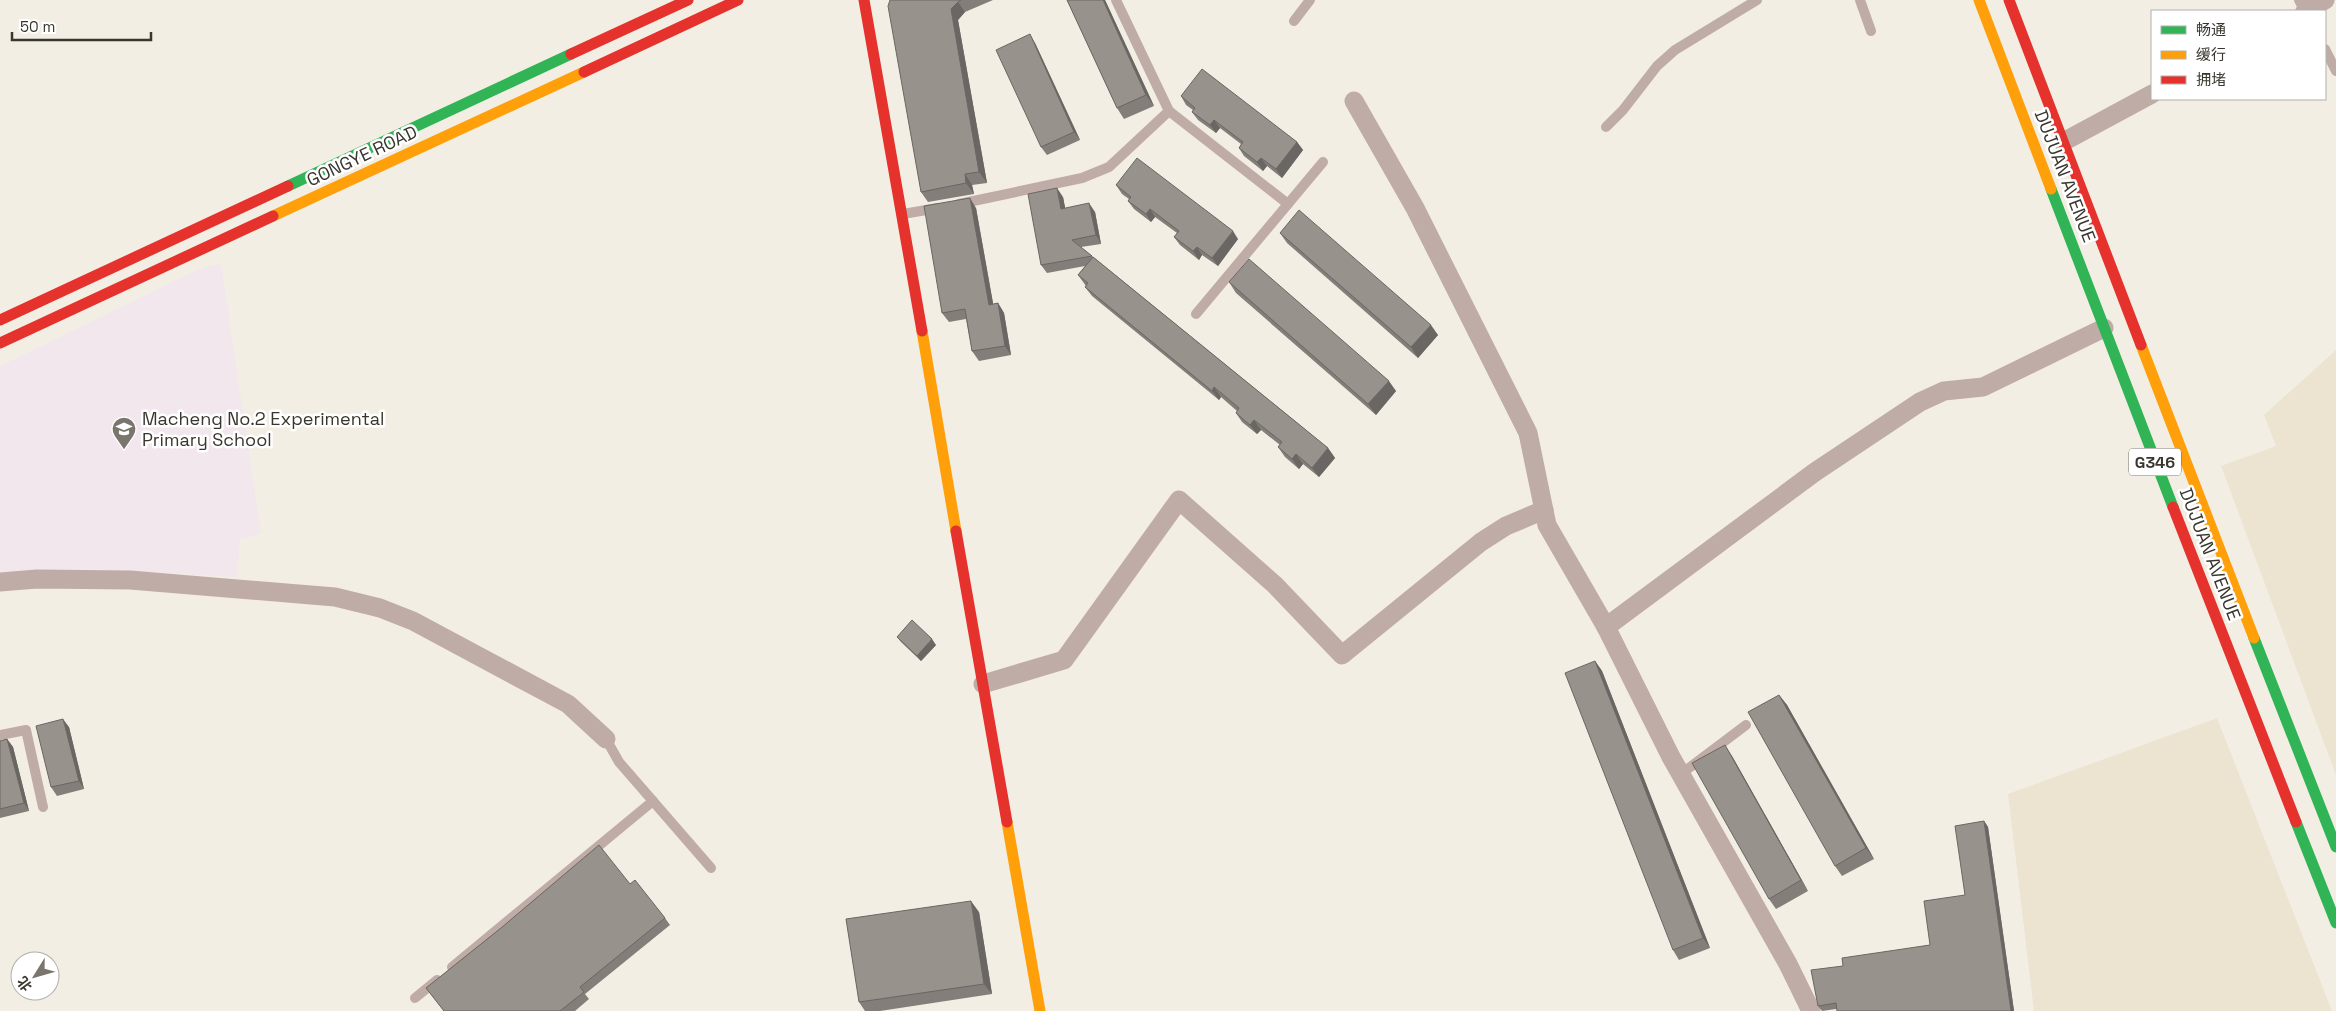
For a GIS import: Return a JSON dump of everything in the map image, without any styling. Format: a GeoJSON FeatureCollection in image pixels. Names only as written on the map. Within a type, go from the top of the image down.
{"type":"FeatureCollection","features":[{"type":"Feature","properties":{"kind":"main road","name":"GONGYE ROAD"},"geometry":{"type":"LineString","coordinates":[[0,320],[688,0]]}},
{"type":"Feature","properties":{"kind":"main road","name":"GONGYE ROAD"},"geometry":{"type":"LineString","coordinates":[[0,344],[738,0]]}},
{"type":"Feature","properties":{"kind":"main road"},"geometry":{"type":"LineString","coordinates":[[864,0],[1040,1011]]}},
{"type":"Feature","properties":{"kind":"main road","name":"DUJUAN AVENUE"},"geometry":{"type":"LineString","coordinates":[[1979,0],[2104,328],[2336,923]]}},
{"type":"Feature","properties":{"kind":"main road","name":"DUJUAN AVENUE"},"geometry":{"type":"LineString","coordinates":[[2009,0],[2183,456],[2336,847]]}},
{"type":"Feature","properties":{"kind":"street"},"geometry":{"type":"LineString","coordinates":[[2307,10],[2325,0]]}},
{"type":"Feature","properties":{"kind":"street"},"geometry":{"type":"LineString","coordinates":[[2063,142],[2151,95]]}},
{"type":"Feature","properties":{"kind":"street"},"geometry":{"type":"LineString","coordinates":[[1354,101],[1415,208],[1528,433],[1547,525],[1606,626],[1681,774],[1788,964],[1811,1011]]}},
{"type":"Feature","properties":{"kind":"street"},"geometry":{"type":"LineString","coordinates":[[1606,626],[1815,472],[1920,402],[1944,391],[1983,387],[2104,328]]}},
{"type":"Feature","properties":{"kind":"street"},"geometry":{"type":"LineString","coordinates":[[983,684],[1064,660],[1179,500],[1275,586],[1342,655],[1481,542],[1506,526],[1544,510]]}},
{"type":"Feature","properties":{"kind":"street"},"geometry":{"type":"LineString","coordinates":[[0,582],[38,579],[130,580],[335,597],[380,608],[413,621],[568,704],[606,739]]}},
{"type":"Feature","properties":{"kind":"lane"},"geometry":{"type":"LineString","coordinates":[[1116,0],[1169,111],[1288,204]]}},
{"type":"Feature","properties":{"kind":"lane"},"geometry":{"type":"LineString","coordinates":[[1294,21],[1310,0]]}},
{"type":"Feature","properties":{"kind":"lane"},"geometry":{"type":"LineString","coordinates":[[1606,127],[1623,110],[1657,66],[1675,50],[1757,0]]}},
{"type":"Feature","properties":{"kind":"lane"},"geometry":{"type":"LineString","coordinates":[[1860,0],[1872,31]]}},
{"type":"Feature","properties":{"kind":"lane"},"geometry":{"type":"LineString","coordinates":[[2326,51],[2336,71]]}},
{"type":"Feature","properties":{"kind":"lane"},"geometry":{"type":"LineString","coordinates":[[902,214],[1039,189],[1082,178],[1109,166],[1169,111]]}},
{"type":"Feature","properties":{"kind":"lane"},"geometry":{"type":"LineString","coordinates":[[1196,314],[1322,162]]}},
{"type":"Feature","properties":{"kind":"lane"},"geometry":{"type":"LineString","coordinates":[[1681,774],[1746,725]]}},
{"type":"Feature","properties":{"kind":"lane"},"geometry":{"type":"LineString","coordinates":[[0,735],[26,730],[43,807]]}},
{"type":"Feature","properties":{"kind":"lane"},"geometry":{"type":"LineString","coordinates":[[606,739],[619,762],[711,868]]}},
{"type":"Feature","properties":{"kind":"lane"},"geometry":{"type":"LineString","coordinates":[[415,998],[653,801]]}},
{"type":"Feature","properties":{"kind":"shaded area","name":"Macheng No.2 Experimental Primary School"},"geometry":{"type":"Polygon","coordinates":[[[221,263],[261,534],[240,539],[237,577],[88,569],[0,573],[0,366],[199,269],[221,263]]]}},
{"type":"Feature","properties":{"kind":"shaded area"},"geometry":{"type":"Polygon","coordinates":[[[2336,350],[2336,775],[2221,466],[2276,446],[2264,415],[2336,350]]]}},
{"type":"Feature","properties":{"kind":"shaded area"},"geometry":{"type":"Polygon","coordinates":[[[2217,718],[2332,1011],[2034,1011],[2008,794],[2217,718]]]}},
{"type":"Feature","properties":{"kind":"building"},"geometry":{"type":"Polygon","coordinates":[[[890,0],[961,0],[951,9],[979,172],[965,174],[966,183],[921,192],[888,6],[890,0]]]}},
{"type":"Feature","properties":{"kind":"building"},"geometry":{"type":"Polygon","coordinates":[[[1067,0],[1103,0],[1146,95],[1117,108],[1067,0]]]}},
{"type":"Feature","properties":{"kind":"building"},"geometry":{"type":"Polygon","coordinates":[[[1030,34],[1074,132],[1041,147],[996,50],[1030,34]]]}},
{"type":"Feature","properties":{"kind":"building"},"geometry":{"type":"Polygon","coordinates":[[[1202,69],[1297,142],[1276,169],[1261,158],[1257,162],[1239,148],[1243,142],[1214,120],[1210,125],[1192,112],[1195,108],[1181,96],[1202,69]]]}},
{"type":"Feature","properties":{"kind":"building"},"geometry":{"type":"Polygon","coordinates":[[[1137,158],[1233,231],[1212,258],[1197,247],[1193,251],[1174,237],[1179,231],[1150,209],[1146,214],[1128,201],[1131,197],[1116,185],[1137,158]]]}},
{"type":"Feature","properties":{"kind":"building"},"geometry":{"type":"Polygon","coordinates":[[[1057,188],[1061,209],[1089,203],[1096,235],[1072,240],[1092,256],[1041,265],[1028,194],[1057,188]]]}},
{"type":"Feature","properties":{"kind":"building"},"geometry":{"type":"Polygon","coordinates":[[[970,198],[989,305],[998,303],[1005,346],[972,351],[965,309],[942,313],[924,206],[970,198]]]}},
{"type":"Feature","properties":{"kind":"building"},"geometry":{"type":"Polygon","coordinates":[[[1299,210],[1431,325],[1411,347],[1280,233],[1299,210]]]}},
{"type":"Feature","properties":{"kind":"building"},"geometry":{"type":"Polygon","coordinates":[[[1093,257],[1328,448],[1312,468],[1296,454],[1292,459],[1278,447],[1282,442],[1254,420],[1250,425],[1236,413],[1239,408],[1214,387],[1212,391],[1085,287],[1088,283],[1078,275],[1093,257]]]}},
{"type":"Feature","properties":{"kind":"building"},"geometry":{"type":"Polygon","coordinates":[[[1249,259],[1389,381],[1368,404],[1229,282],[1249,259]]]}},
{"type":"Feature","properties":{"kind":"building"},"geometry":{"type":"Polygon","coordinates":[[[912,620],[932,639],[917,656],[897,637],[912,620]]]}},
{"type":"Feature","properties":{"kind":"building"},"geometry":{"type":"Polygon","coordinates":[[[1595,661],[1703,938],[1673,950],[1565,673],[1595,661]]]}},
{"type":"Feature","properties":{"kind":"building"},"geometry":{"type":"Polygon","coordinates":[[[1779,695],[1866,848],[1835,866],[1748,712],[1779,695]]]}},
{"type":"Feature","properties":{"kind":"building"},"geometry":{"type":"Polygon","coordinates":[[[63,719],[79,781],[51,787],[36,726],[63,719]]]}},
{"type":"Feature","properties":{"kind":"building"},"geometry":{"type":"Polygon","coordinates":[[[7,739],[24,803],[0,809],[0,741],[7,739]]]}},
{"type":"Feature","properties":{"kind":"building"},"geometry":{"type":"Polygon","coordinates":[[[1725,745],[1801,880],[1769,899],[1692,763],[1725,745]]]}},
{"type":"Feature","properties":{"kind":"building"},"geometry":{"type":"Polygon","coordinates":[[[1984,821],[2011,1011],[1837,1011],[1836,1003],[1818,1006],[1811,970],[1843,966],[1842,958],[1930,945],[1924,901],[1965,895],[1955,826],[1984,821]]]}},
{"type":"Feature","properties":{"kind":"building"},"geometry":{"type":"Polygon","coordinates":[[[599,845],[630,884],[635,880],[665,918],[580,987],[584,992],[560,1011],[444,1011],[426,988],[501,928],[599,845]]]}},
{"type":"Feature","properties":{"kind":"building"},"geometry":{"type":"Polygon","coordinates":[[[971,901],[984,984],[859,1002],[846,919],[971,901]]]}},
{"type":"Feature","properties":{"kind":"traffic: fast"},"geometry":{"type":"LineString","coordinates":[[288,186],[571,54]]}},
{"type":"Feature","properties":{"kind":"traffic: fast"},"geometry":{"type":"LineString","coordinates":[[2051,189],[2173,507]]}},
{"type":"Feature","properties":{"kind":"traffic: fast"},"geometry":{"type":"LineString","coordinates":[[2254,638],[2336,847]]}},
{"type":"Feature","properties":{"kind":"traffic: fast"},"geometry":{"type":"LineString","coordinates":[[2296,822],[2336,923]]}},
{"type":"Feature","properties":{"kind":"traffic: slow"},"geometry":{"type":"LineString","coordinates":[[1979,0],[2051,189]]}},
{"type":"Feature","properties":{"kind":"traffic: slow"},"geometry":{"type":"LineString","coordinates":[[273,216],[584,72]]}},
{"type":"Feature","properties":{"kind":"traffic: slow"},"geometry":{"type":"LineString","coordinates":[[922,331],[956,531]]}},
{"type":"Feature","properties":{"kind":"traffic: slow"},"geometry":{"type":"LineString","coordinates":[[2141,345],[2254,638]]}},
{"type":"Feature","properties":{"kind":"traffic: slow"},"geometry":{"type":"LineString","coordinates":[[1007,822],[1040,1011]]}},
{"type":"Feature","properties":{"kind":"traffic: jam"},"geometry":{"type":"LineString","coordinates":[[571,54],[688,0]]}},
{"type":"Feature","properties":{"kind":"traffic: jam"},"geometry":{"type":"LineString","coordinates":[[584,72],[738,0]]}},
{"type":"Feature","properties":{"kind":"traffic: jam"},"geometry":{"type":"LineString","coordinates":[[864,0],[922,331]]}},
{"type":"Feature","properties":{"kind":"traffic: jam"},"geometry":{"type":"LineString","coordinates":[[2009,0],[2141,345]]}},
{"type":"Feature","properties":{"kind":"traffic: jam"},"geometry":{"type":"LineString","coordinates":[[0,320],[288,186]]}},
{"type":"Feature","properties":{"kind":"traffic: jam"},"geometry":{"type":"LineString","coordinates":[[0,343],[273,216]]}},
{"type":"Feature","properties":{"kind":"traffic: jam"},"geometry":{"type":"LineString","coordinates":[[2173,507],[2296,822]]}},
{"type":"Feature","properties":{"kind":"traffic: jam"},"geometry":{"type":"LineString","coordinates":[[956,531],[1007,822]]}},
{"type":"Feature","properties":{"kind":"place","name":"Macheng No.2 Experimental Primary School"},"geometry":{"type":"Point","coordinates":[124,450]}}]}
